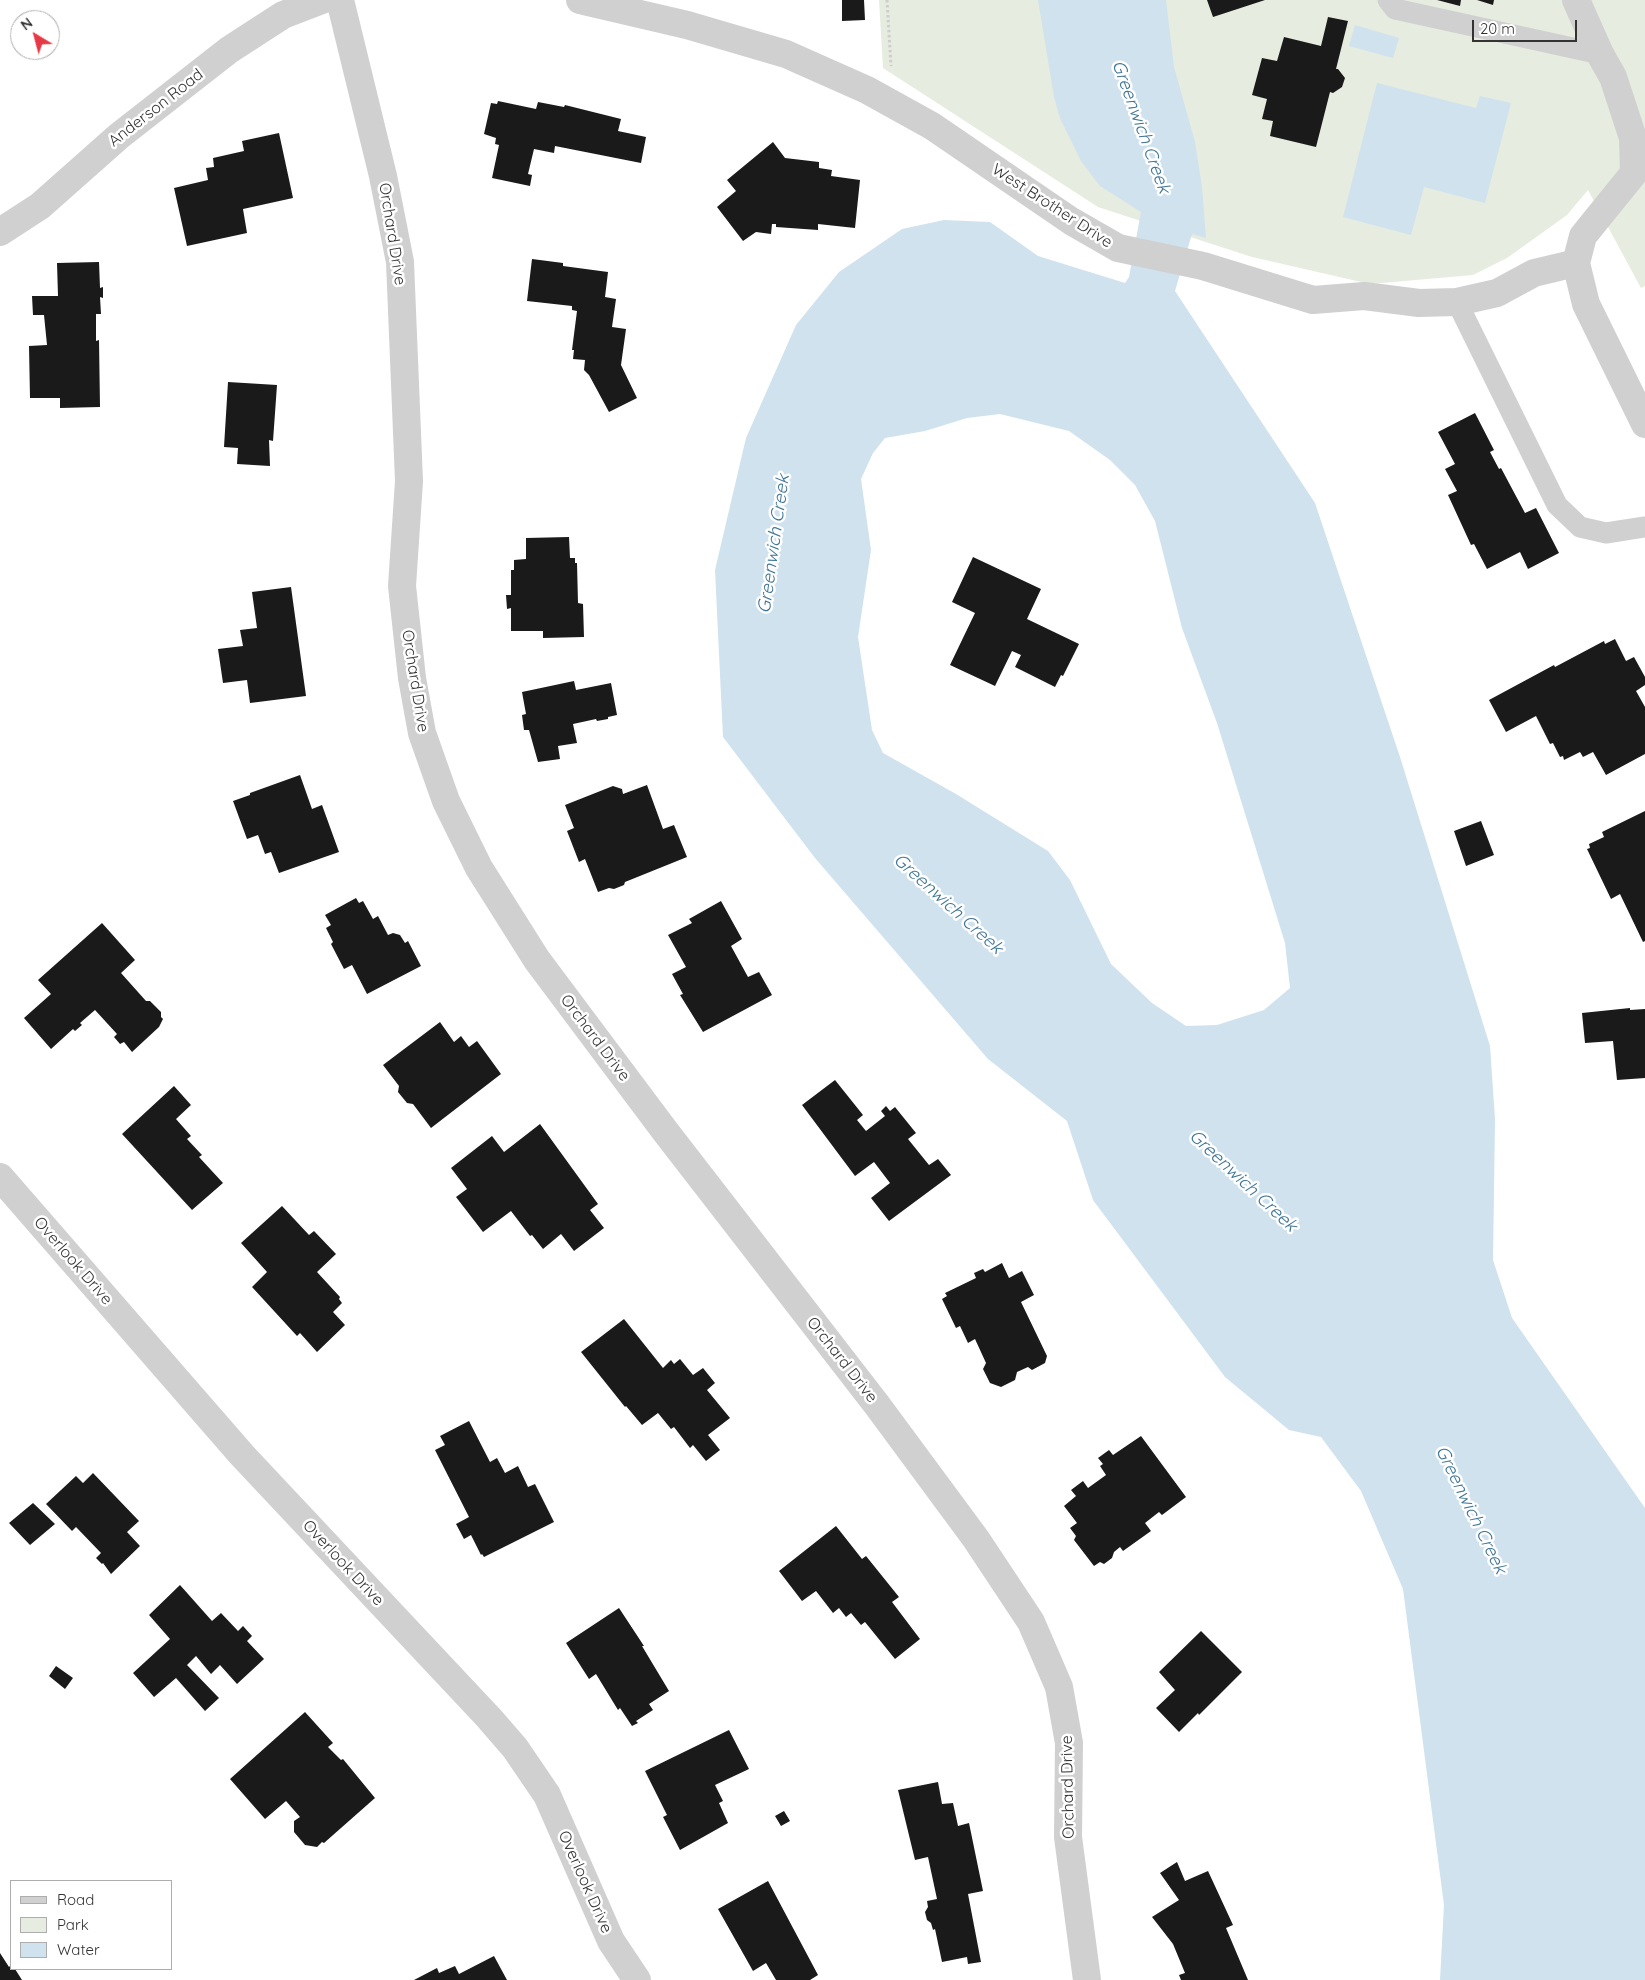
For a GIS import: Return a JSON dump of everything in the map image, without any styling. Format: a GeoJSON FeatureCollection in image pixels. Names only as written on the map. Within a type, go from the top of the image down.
{"type":"FeatureCollection","features":[{"type":"Feature","properties":{"kind":"street","name":"Anderson Road"},"geometry":{"type":"LineString","coordinates":[[0,232],[40,206],[119,136],[229,50],[284,15],[322,0]]}},
{"type":"Feature","properties":{"kind":"street","name":"Orchard Drive"},"geometry":{"type":"LineString","coordinates":[[340,0],[384,176],[400,262],[409,482],[402,586],[412,678],[422,733],[446,801],[479,868],[537,960],[877,1406],[976,1539],[1031,1622],[1059,1687],[1069,1744],[1068,1837],[1087,1980]]}},
{"type":"Feature","properties":{"kind":"street","name":"West Brother Drive"},"geometry":{"type":"LineString","coordinates":[[580,0],[687,25],[786,54],[867,90],[932,126],[1071,221],[1118,248],[1203,266],[1313,300],[1364,296],[1419,303],[1458,302],[1497,293],[1534,273],[1576,263]]}},
{"type":"Feature","properties":{"kind":"street"},"geometry":{"type":"LineString","coordinates":[[1576,0],[1639,137],[1634,173],[1583,236],[1576,263],[1586,304],[1645,424]]}},
{"type":"Feature","properties":{"kind":"street","name":"Overlook Drive"},"geometry":{"type":"LineString","coordinates":[[0,1177],[242,1455],[515,1748],[547,1795],[611,1941],[636,1980]]}},
{"type":"Feature","properties":{"kind":"lane"},"geometry":{"type":"LineString","coordinates":[[1388,0],[1395,9],[1600,54]]}},
{"type":"Feature","properties":{"kind":"lane"},"geometry":{"type":"LineString","coordinates":[[1458,302],[1557,505],[1580,527],[1606,533],[1645,526]]}},
{"type":"Feature","properties":{"kind":"path"},"geometry":{"type":"LineString","coordinates":[[887,0],[893,104]]}},
{"type":"Feature","properties":{"kind":"green space"},"geometry":{"type":"Polygon","coordinates":[[[879,0],[1645,0],[1645,286],[1641,288],[1588,190],[1567,215],[1507,258],[1473,275],[1370,284],[1252,257],[1098,207],[883,68],[879,0]]]}},
{"type":"Feature","properties":{"kind":"water","name":"Greenwich Creek"},"geometry":{"type":"Polygon","coordinates":[[[1038,0],[1166,0],[1174,67],[1195,142],[1202,187],[1206,238],[1192,234],[1175,291],[1315,503],[1400,757],[1490,1046],[1495,1119],[1493,1260],[1512,1318],[1645,1508],[1645,1980],[1440,1980],[1444,1905],[1403,1589],[1361,1491],[1321,1437],[1289,1430],[1225,1377],[1093,1200],[1067,1121],[988,1059],[815,858],[723,737],[715,570],[746,438],[796,325],[839,272],[902,229],[944,220],[990,222],[1038,256],[1125,283],[1129,277],[1141,212],[1100,186],[1081,161],[1060,118],[1054,97],[1038,0]],[[1000,414],[967,418],[925,431],[885,438],[873,453],[861,479],[871,550],[858,637],[872,730],[883,753],[956,794],[1048,851],[1070,880],[1111,964],[1152,1003],[1186,1026],[1217,1025],[1264,1010],[1290,988],[1285,943],[1217,723],[1182,628],[1155,521],[1135,485],[1110,460],[1069,431],[1000,414]]]}},
{"type":"Feature","properties":{"kind":"water"},"geometry":{"type":"Polygon","coordinates":[[[1355,25],[1399,38],[1393,58],[1349,46],[1355,25]]]}},
{"type":"Feature","properties":{"kind":"water"},"geometry":{"type":"Polygon","coordinates":[[[1377,83],[1476,108],[1480,96],[1511,103],[1485,203],[1424,187],[1411,235],[1343,217],[1377,83]]]}},
{"type":"Feature","properties":{"kind":"building"},"geometry":{"type":"Polygon","coordinates":[[[842,0],[864,0],[865,20],[842,21],[842,0]]]}},
{"type":"Feature","properties":{"kind":"building"},"geometry":{"type":"Polygon","coordinates":[[[1207,0],[1265,0],[1213,17],[1207,0]]]}},
{"type":"Feature","properties":{"kind":"building"},"geometry":{"type":"Polygon","coordinates":[[[1437,0],[1461,0],[1460,6],[1437,0]]]}},
{"type":"Feature","properties":{"kind":"building"},"geometry":{"type":"Polygon","coordinates":[[[1477,0],[1494,0],[1493,5],[1477,0]]]}},
{"type":"Feature","properties":{"kind":"building"},"geometry":{"type":"Polygon","coordinates":[[[1328,17],[1348,21],[1336,69],[1345,78],[1342,87],[1333,93],[1330,92],[1316,147],[1270,136],[1273,121],[1262,119],[1267,99],[1252,95],[1262,58],[1277,61],[1284,37],[1321,46],[1328,17]]]}},
{"type":"Feature","properties":{"kind":"building"},"geometry":{"type":"Polygon","coordinates":[[[498,101],[536,109],[538,102],[564,107],[565,105],[621,119],[618,131],[646,137],[641,163],[555,146],[554,153],[534,149],[528,174],[532,175],[530,186],[492,178],[499,145],[495,144],[496,138],[484,134],[491,103],[497,104],[498,101]]]}},
{"type":"Feature","properties":{"kind":"building"},"geometry":{"type":"Polygon","coordinates":[[[279,133],[293,198],[243,209],[247,233],[187,246],[174,188],[208,180],[206,168],[214,167],[213,158],[244,151],[242,141],[279,133]]]}},
{"type":"Feature","properties":{"kind":"building"},"geometry":{"type":"Polygon","coordinates":[[[773,142],[785,158],[819,162],[819,168],[832,170],[831,176],[860,180],[855,228],[818,224],[818,230],[776,227],[776,224],[772,224],[771,234],[756,232],[743,241],[717,207],[736,191],[727,180],[773,142]]]}},
{"type":"Feature","properties":{"kind":"building"},"geometry":{"type":"Polygon","coordinates":[[[532,259],[563,263],[563,266],[608,272],[605,297],[616,299],[612,327],[626,329],[621,365],[637,398],[609,412],[589,375],[584,370],[585,360],[573,359],[574,350],[572,350],[577,311],[572,310],[572,306],[527,301],[532,259]]]}},
{"type":"Feature","properties":{"kind":"building"},"geometry":{"type":"Polygon","coordinates":[[[99,262],[100,288],[103,287],[103,298],[100,297],[101,314],[96,314],[96,341],[99,340],[100,407],[60,408],[60,398],[30,398],[29,346],[47,345],[44,315],[33,315],[32,296],[58,296],[57,263],[99,262]]]}},
{"type":"Feature","properties":{"kind":"building"},"geometry":{"type":"Polygon","coordinates":[[[228,382],[277,385],[273,441],[269,440],[270,466],[237,464],[238,448],[224,447],[228,382]]]}},
{"type":"Feature","properties":{"kind":"building"},"geometry":{"type":"Polygon","coordinates":[[[1475,413],[1494,450],[1490,452],[1499,469],[1501,468],[1525,513],[1536,508],[1559,553],[1528,569],[1520,552],[1487,569],[1474,544],[1471,545],[1448,495],[1457,491],[1445,469],[1455,464],[1438,432],[1475,413]]]}},
{"type":"Feature","properties":{"kind":"building"},"geometry":{"type":"Polygon","coordinates":[[[569,537],[570,558],[575,558],[575,563],[577,563],[578,603],[583,604],[584,637],[543,638],[543,631],[511,631],[511,608],[507,609],[506,595],[511,595],[511,570],[514,570],[514,560],[526,559],[526,538],[569,537]]]}},
{"type":"Feature","properties":{"kind":"building"},"geometry":{"type":"Polygon","coordinates":[[[973,557],[1041,589],[1027,619],[1079,644],[1063,676],[1061,675],[1055,687],[1015,667],[1021,655],[1012,651],[995,686],[950,665],[975,613],[952,602],[973,557]]]}},
{"type":"Feature","properties":{"kind":"building"},"geometry":{"type":"Polygon","coordinates":[[[291,587],[306,696],[250,703],[247,680],[223,683],[218,649],[243,646],[240,630],[257,628],[252,592],[291,587]]]}},
{"type":"Feature","properties":{"kind":"building"},"geometry":{"type":"Polygon","coordinates":[[[1615,639],[1626,661],[1634,657],[1645,677],[1645,685],[1636,691],[1645,707],[1645,754],[1606,775],[1593,752],[1583,757],[1580,752],[1564,760],[1563,756],[1560,757],[1553,743],[1550,744],[1536,716],[1506,732],[1489,700],[1554,665],[1555,667],[1604,641],[1605,644],[1615,639]]]}},
{"type":"Feature","properties":{"kind":"building"},"geometry":{"type":"Polygon","coordinates":[[[574,681],[576,690],[611,683],[617,715],[608,717],[608,719],[597,721],[596,719],[573,724],[577,743],[558,746],[560,759],[538,762],[529,730],[524,730],[522,715],[526,714],[522,692],[574,681]]]}},
{"type":"Feature","properties":{"kind":"building"},"geometry":{"type":"Polygon","coordinates":[[[300,775],[312,809],[322,805],[339,852],[279,873],[271,852],[265,854],[258,835],[247,839],[233,801],[300,775]]]}},
{"type":"Feature","properties":{"kind":"building"},"geometry":{"type":"Polygon","coordinates":[[[647,785],[663,829],[674,825],[687,857],[625,882],[624,885],[614,889],[609,888],[598,892],[585,859],[579,862],[567,831],[574,828],[565,805],[613,786],[622,789],[623,794],[647,785]]]}},
{"type":"Feature","properties":{"kind":"building"},"geometry":{"type":"Polygon","coordinates":[[[1645,811],[1645,941],[1643,942],[1620,894],[1611,899],[1587,849],[1590,848],[1589,844],[1604,837],[1602,832],[1645,811]]]}},
{"type":"Feature","properties":{"kind":"building"},"geometry":{"type":"Polygon","coordinates":[[[1481,821],[1494,855],[1466,866],[1454,831],[1481,821]]]}},
{"type":"Feature","properties":{"kind":"building"},"geometry":{"type":"Polygon","coordinates":[[[356,898],[359,903],[363,901],[373,919],[378,916],[388,935],[393,933],[400,935],[405,943],[408,941],[421,966],[367,994],[352,965],[344,969],[331,944],[333,942],[326,928],[331,925],[325,915],[356,898]]]}},
{"type":"Feature","properties":{"kind":"building"},"geometry":{"type":"Polygon","coordinates":[[[721,901],[742,939],[731,946],[748,977],[759,972],[772,995],[703,1032],[680,995],[683,994],[672,974],[686,967],[668,935],[692,923],[689,919],[721,901]]]}},
{"type":"Feature","properties":{"kind":"building"},"geometry":{"type":"Polygon","coordinates":[[[102,923],[135,960],[121,973],[146,1001],[150,1001],[161,1012],[163,1019],[159,1027],[132,1052],[124,1042],[120,1044],[114,1037],[117,1034],[95,1010],[80,1023],[82,1025],[75,1031],[73,1029],[51,1049],[24,1018],[51,994],[38,980],[102,923]]]}},
{"type":"Feature","properties":{"kind":"building"},"geometry":{"type":"Polygon","coordinates":[[[1630,1008],[1630,1010],[1645,1009],[1645,1078],[1617,1080],[1613,1041],[1585,1043],[1582,1013],[1630,1008]]]}},
{"type":"Feature","properties":{"kind":"building"},"geometry":{"type":"Polygon","coordinates":[[[440,1022],[454,1042],[461,1036],[469,1047],[477,1041],[501,1074],[431,1128],[413,1104],[407,1103],[398,1092],[399,1086],[383,1065],[440,1022]]]}},
{"type":"Feature","properties":{"kind":"building"},"geometry":{"type":"Polygon","coordinates":[[[835,1080],[863,1115],[857,1120],[866,1131],[885,1116],[881,1111],[886,1106],[890,1111],[895,1107],[916,1133],[908,1139],[929,1165],[938,1159],[951,1175],[889,1221],[871,1198],[890,1183],[874,1162],[855,1176],[802,1105],[835,1080]]]}},
{"type":"Feature","properties":{"kind":"building"},"geometry":{"type":"Polygon","coordinates":[[[174,1086],[191,1105],[176,1119],[191,1136],[187,1139],[202,1155],[199,1157],[223,1183],[192,1210],[122,1134],[174,1086]]]}},
{"type":"Feature","properties":{"kind":"building"},"geometry":{"type":"Polygon","coordinates":[[[540,1124],[598,1204],[590,1210],[604,1228],[574,1251],[561,1234],[543,1249],[532,1235],[530,1236],[511,1211],[483,1232],[456,1197],[467,1189],[451,1168],[492,1136],[504,1152],[540,1124]]]}},
{"type":"Feature","properties":{"kind":"building"},"geometry":{"type":"Polygon","coordinates":[[[282,1206],[309,1235],[314,1231],[336,1254],[317,1272],[340,1297],[339,1299],[342,1303],[333,1312],[345,1325],[317,1352],[300,1333],[297,1336],[252,1287],[267,1272],[241,1243],[282,1206]]]}},
{"type":"Feature","properties":{"kind":"building"},"geometry":{"type":"Polygon","coordinates":[[[1002,1263],[1009,1278],[1022,1271],[1034,1295],[1021,1302],[1047,1356],[1045,1363],[1032,1370],[1028,1367],[1017,1372],[1015,1380],[1001,1387],[990,1383],[983,1369],[986,1363],[975,1339],[968,1343],[960,1326],[956,1328],[942,1299],[947,1296],[945,1293],[976,1278],[974,1273],[983,1269],[985,1272],[1002,1263]]]}},
{"type":"Feature","properties":{"kind":"building"},"geometry":{"type":"Polygon","coordinates":[[[624,1319],[663,1368],[671,1360],[674,1364],[680,1359],[693,1375],[703,1368],[715,1383],[707,1390],[730,1418],[708,1435],[720,1450],[706,1461],[693,1445],[690,1448],[674,1427],[671,1429],[658,1413],[642,1425],[625,1407],[581,1352],[624,1319]]]}},
{"type":"Feature","properties":{"kind":"building"},"geometry":{"type":"Polygon","coordinates":[[[469,1421],[490,1462],[497,1458],[505,1473],[518,1466],[528,1487],[535,1484],[554,1522],[484,1557],[481,1555],[471,1535],[464,1539],[456,1524],[469,1517],[435,1450],[445,1445],[440,1436],[469,1421]]]}},
{"type":"Feature","properties":{"kind":"building"},"geometry":{"type":"Polygon","coordinates":[[[1141,1436],[1186,1497],[1162,1515],[1159,1512],[1145,1523],[1151,1531],[1123,1551],[1120,1547],[1114,1552],[1112,1558],[1104,1564],[1100,1562],[1094,1566],[1074,1540],[1076,1536],[1070,1528],[1077,1523],[1064,1506],[1076,1496],[1071,1490],[1083,1481],[1088,1488],[1106,1475],[1100,1466],[1103,1464],[1098,1458],[1109,1450],[1113,1455],[1141,1436]]]}},
{"type":"Feature","properties":{"kind":"building"},"geometry":{"type":"Polygon","coordinates":[[[93,1473],[139,1521],[127,1532],[140,1546],[111,1574],[103,1563],[96,1558],[101,1553],[76,1527],[72,1531],[46,1504],[76,1476],[83,1483],[93,1473]]]}},
{"type":"Feature","properties":{"kind":"building"},"geometry":{"type":"Polygon","coordinates":[[[33,1503],[55,1524],[30,1545],[9,1523],[33,1503]]]}},
{"type":"Feature","properties":{"kind":"building"},"geometry":{"type":"Polygon","coordinates":[[[836,1526],[862,1559],[866,1556],[899,1597],[892,1602],[920,1639],[895,1659],[865,1622],[861,1625],[851,1613],[846,1617],[839,1608],[833,1613],[816,1591],[802,1601],[779,1571],[836,1526]]]}},
{"type":"Feature","properties":{"kind":"building"},"geometry":{"type":"Polygon","coordinates":[[[180,1585],[212,1621],[221,1613],[238,1631],[243,1626],[252,1636],[247,1641],[264,1659],[237,1684],[220,1665],[211,1674],[196,1656],[187,1665],[219,1698],[205,1711],[176,1678],[154,1697],[133,1673],[170,1639],[149,1615],[180,1585]]]}},
{"type":"Feature","properties":{"kind":"building"},"geometry":{"type":"Polygon","coordinates":[[[619,1608],[644,1646],[642,1646],[669,1691],[649,1704],[653,1710],[636,1721],[638,1723],[632,1726],[620,1708],[618,1710],[596,1674],[589,1679],[566,1643],[619,1608]]]}},
{"type":"Feature","properties":{"kind":"building"},"geometry":{"type":"Polygon","coordinates":[[[1201,1631],[1242,1672],[1179,1732],[1156,1708],[1175,1690],[1159,1672],[1201,1631]]]}},
{"type":"Feature","properties":{"kind":"building"},"geometry":{"type":"Polygon","coordinates":[[[56,1666],[73,1678],[65,1689],[49,1676],[56,1666]]]}},
{"type":"Feature","properties":{"kind":"building"},"geometry":{"type":"Polygon","coordinates":[[[305,1712],[333,1743],[328,1747],[341,1760],[343,1759],[375,1798],[317,1847],[305,1845],[294,1832],[294,1821],[300,1817],[286,1801],[265,1819],[230,1779],[305,1712]]]}},
{"type":"Feature","properties":{"kind":"building"},"geometry":{"type":"Polygon","coordinates":[[[729,1730],[749,1769],[715,1785],[723,1801],[719,1803],[728,1823],[680,1850],[663,1817],[667,1815],[645,1771],[729,1730]]]}},
{"type":"Feature","properties":{"kind":"building"},"geometry":{"type":"Polygon","coordinates":[[[938,1782],[942,1804],[953,1803],[958,1826],[969,1823],[983,1891],[968,1894],[981,1962],[968,1964],[967,1957],[942,1962],[935,1929],[933,1930],[931,1923],[927,1920],[925,1912],[928,1907],[927,1901],[937,1899],[928,1857],[915,1860],[898,1790],[938,1782]]]}},
{"type":"Feature","properties":{"kind":"building"},"geometry":{"type":"Polygon","coordinates":[[[784,1811],[790,1821],[781,1826],[775,1816],[784,1811]]]}},
{"type":"Feature","properties":{"kind":"building"},"geometry":{"type":"Polygon","coordinates":[[[1177,1862],[1185,1881],[1208,1871],[1233,1925],[1226,1928],[1248,1980],[1181,1980],[1179,1975],[1185,1973],[1173,1944],[1152,1917],[1179,1900],[1160,1873],[1177,1862]]]}},
{"type":"Feature","properties":{"kind":"building"},"geometry":{"type":"Polygon","coordinates":[[[768,1881],[818,1975],[810,1980],[776,1980],[766,1963],[753,1971],[718,1909],[768,1881]]]}},
{"type":"Feature","properties":{"kind":"building"},"geometry":{"type":"Polygon","coordinates":[[[0,1953],[10,1966],[10,1970],[16,1970],[22,1980],[0,1980],[0,1953]]]}},
{"type":"Feature","properties":{"kind":"building"},"geometry":{"type":"Polygon","coordinates":[[[494,1956],[507,1980],[414,1980],[437,1968],[439,1973],[455,1966],[459,1974],[494,1956]]]}}]}
